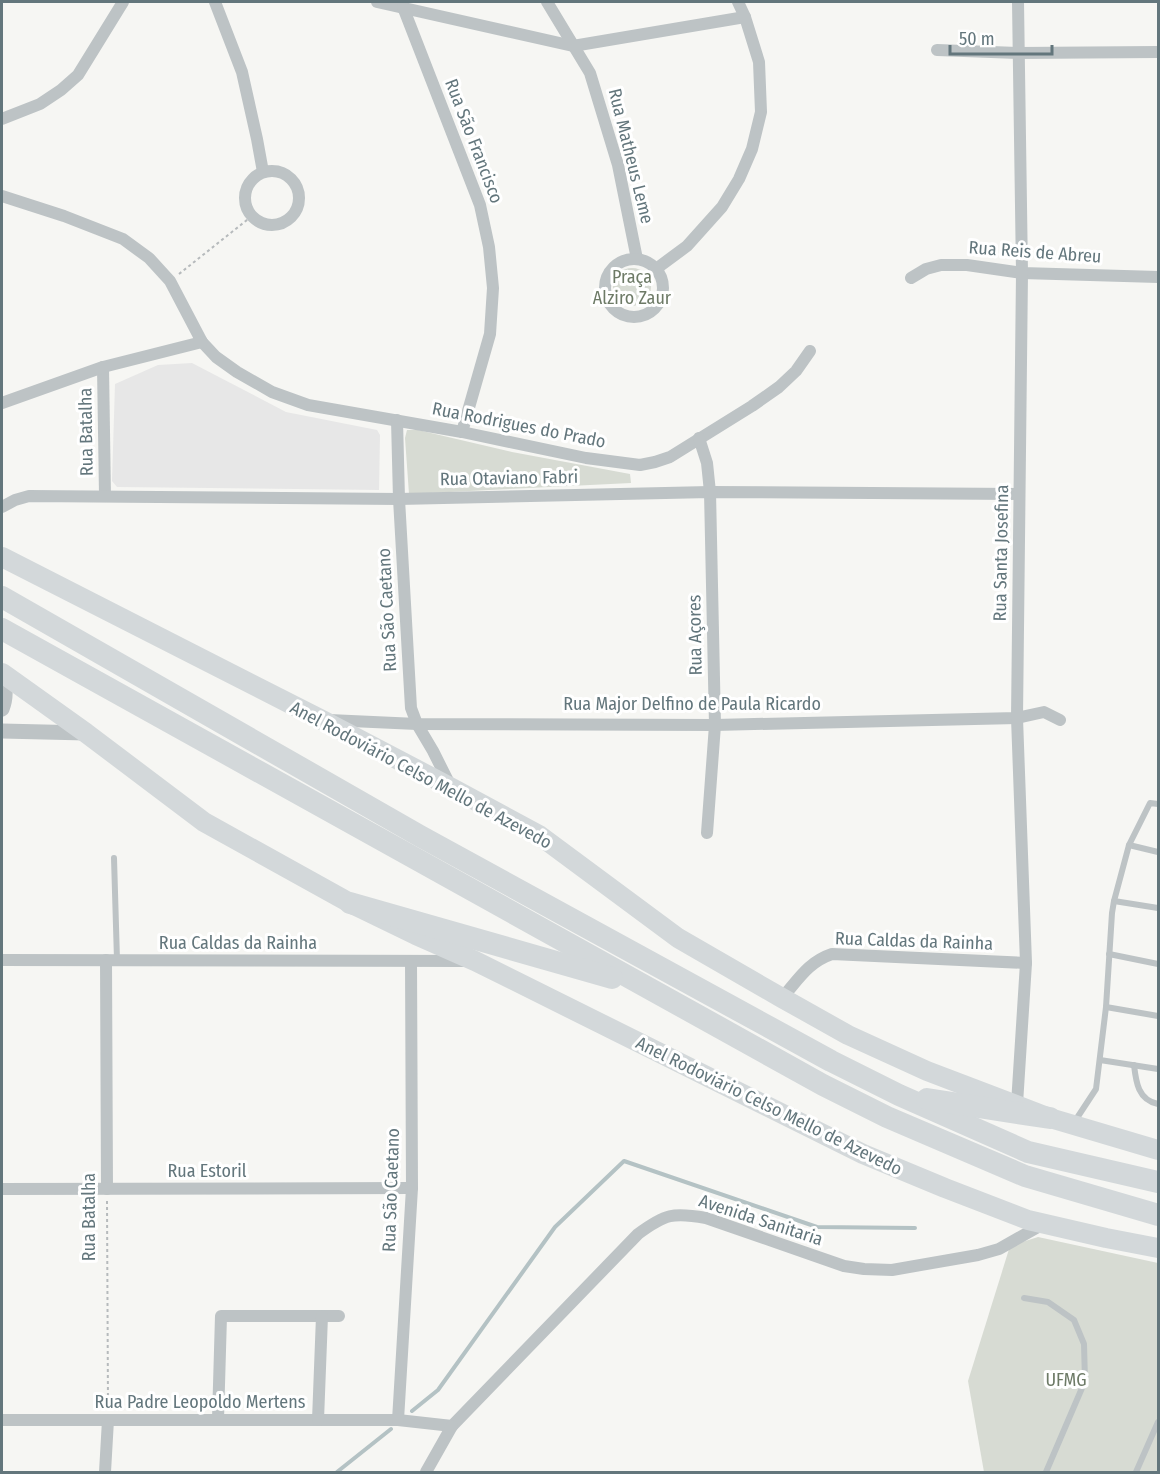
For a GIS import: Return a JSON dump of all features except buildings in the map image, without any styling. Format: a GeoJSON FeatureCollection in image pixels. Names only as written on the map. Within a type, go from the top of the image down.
{"type":"FeatureCollection","features":[{"type":"Feature","properties":{"kind":"highway"},"geometry":{"type":"LineString","coordinates":[[2,597],[430,841],[831,1061],[899,1095],[1028,1152],[1158,1182]]}},
{"type":"Feature","properties":{"kind":"highway"},"geometry":{"type":"LineString","coordinates":[[2,629],[823,1085],[887,1118],[1025,1176],[1158,1215]]}},
{"type":"Feature","properties":{"kind":"highway"},"geometry":{"type":"LineString","coordinates":[[350,903],[651,989]]}},
{"type":"Feature","properties":{"kind":"highway"},"geometry":{"type":"LineString","coordinates":[[899,1095],[1050,1118]]}},
{"type":"Feature","properties":{"kind":"main road","name":"Anel Rodoviário Celso Mello de Azevedo"},"geometry":{"type":"LineString","coordinates":[[2,557],[322,720],[539,835],[678,938],[848,1035],[927,1071],[1050,1118],[1158,1150]]}},
{"type":"Feature","properties":{"kind":"main road","name":"Anel Rodoviário Celso Mello de Azevedo"},"geometry":{"type":"LineString","coordinates":[[2,674],[204,822],[350,903],[475,961],[863,1154],[1028,1220],[1158,1248]]}},
{"type":"Feature","properties":{"kind":"street"},"geometry":{"type":"LineString","coordinates":[[2,119],[40,104],[78,75],[121,4],[108,2]]}},
{"type":"Feature","properties":{"kind":"street"},"geometry":{"type":"LineString","coordinates":[[215,2],[242,72],[263,172]]}},
{"type":"Feature","properties":{"kind":"street"},"geometry":{"type":"LineString","coordinates":[[378,2],[573,46],[745,17]]}},
{"type":"Feature","properties":{"kind":"street","name":"Rua Matheus Leme"},"geometry":{"type":"LineString","coordinates":[[547,2],[590,73],[618,165],[637,259]]}},
{"type":"Feature","properties":{"kind":"street"},"geometry":{"type":"LineString","coordinates":[[656,269],[687,246],[722,207],[739,179],[752,149],[760,112],[759,62],[738,2]]}},
{"type":"Feature","properties":{"kind":"street","name":"Rua Santa Josefina"},"geometry":{"type":"LineString","coordinates":[[1017,1104],[1026,963],[1017,718],[1022,273],[1018,2]]}},
{"type":"Feature","properties":{"kind":"street","name":"Rua São Francisco"},"geometry":{"type":"LineString","coordinates":[[403,7],[480,205],[489,247],[493,288],[490,334],[462,432]]}},
{"type":"Feature","properties":{"kind":"street"},"geometry":{"type":"LineString","coordinates":[[937,50],[1018,53],[1158,52]]}},
{"type":"Feature","properties":{"kind":"street"},"geometry":{"type":"LineString","coordinates":[[263,172],[283,173],[297,186],[299,205],[295,214],[279,224],[269,225],[260,222],[247,208],[246,191],[256,176],[263,172]]}},
{"type":"Feature","properties":{"kind":"street","name":"Rua Rodrigues do Prado"},"geometry":{"type":"LineString","coordinates":[[2,196],[64,216],[123,239],[149,258],[170,281],[202,342],[216,357],[272,392],[308,405],[462,432],[586,458],[640,465],[670,457],[779,387],[810,351]]}},
{"type":"Feature","properties":{"kind":"street"},"geometry":{"type":"LineString","coordinates":[[637,259],[648,262],[656,269],[662,279],[663,290],[660,301],[653,310],[643,315],[632,316],[621,314],[612,306],[607,297],[606,285],[609,274],[616,266],[626,260],[637,259]]}},
{"type":"Feature","properties":{"kind":"street","name":"Rua Reis de Abreu"},"geometry":{"type":"LineString","coordinates":[[911,278],[942,265],[967,265],[1022,273],[1158,278]]}},
{"type":"Feature","properties":{"kind":"street"},"geometry":{"type":"LineString","coordinates":[[2,403],[102,367],[202,342]]}},
{"type":"Feature","properties":{"kind":"street","name":"Rua Batalha"},"geometry":{"type":"LineString","coordinates":[[102,367],[105,496]]}},
{"type":"Feature","properties":{"kind":"street","name":"Rua São Caetano"},"geometry":{"type":"LineString","coordinates":[[397,420],[399,499],[411,708],[417,724],[452,788]]}},
{"type":"Feature","properties":{"kind":"street","name":"Rua Açores"},"geometry":{"type":"LineString","coordinates":[[699,438],[707,463],[710,492],[715,725],[707,833]]}},
{"type":"Feature","properties":{"kind":"street","name":"Rua Otaviano Fabri"},"geometry":{"type":"LineString","coordinates":[[2,507],[29,496],[399,499],[710,492],[1019,494]]}},
{"type":"Feature","properties":{"kind":"street"},"geometry":{"type":"LineString","coordinates":[[2,674],[6,690],[2,709]]}},
{"type":"Feature","properties":{"kind":"street","name":"Rua Major Delfino de Paula Ricardo"},"geometry":{"type":"LineString","coordinates":[[322,720],[417,724],[715,725],[1017,718],[1044,712],[1060,720]]}},
{"type":"Feature","properties":{"kind":"street"},"geometry":{"type":"LineString","coordinates":[[2,731],[86,734]]}},
{"type":"Feature","properties":{"kind":"street","name":"Rua Caldas da Rainha"},"geometry":{"type":"LineString","coordinates":[[782,998],[809,966],[820,958],[832,954],[1026,963]]}},
{"type":"Feature","properties":{"kind":"street","name":"Rua Caldas da Rainha"},"geometry":{"type":"LineString","coordinates":[[2,960],[475,961]]}},
{"type":"Feature","properties":{"kind":"street","name":"Rua Batalha"},"geometry":{"type":"LineString","coordinates":[[107,1189],[111,960]]}},
{"type":"Feature","properties":{"kind":"street","name":"Rua São Caetano"},"geometry":{"type":"LineString","coordinates":[[398,1419],[412,1188],[411,961]]}},
{"type":"Feature","properties":{"kind":"street","name":"Rua Estoril"},"geometry":{"type":"LineString","coordinates":[[2,1189],[412,1188]]}},
{"type":"Feature","properties":{"kind":"street","name":"Avenida Sanitaria"},"geometry":{"type":"LineString","coordinates":[[426,1473],[452,1425],[638,1234],[653,1222],[669,1215],[684,1214],[706,1218],[844,1266],[892,1270],[978,1255],[999,1249],[1045,1223]]}},
{"type":"Feature","properties":{"kind":"street"},"geometry":{"type":"LineString","coordinates":[[219,1419],[220,1316],[339,1316]]}},
{"type":"Feature","properties":{"kind":"street"},"geometry":{"type":"LineString","coordinates":[[318,1420],[322,1316]]}},
{"type":"Feature","properties":{"kind":"street"},"geometry":{"type":"LineString","coordinates":[[398,1419],[452,1425]]}},
{"type":"Feature","properties":{"kind":"street","name":"Rua Padre Leopoldo Mertens"},"geometry":{"type":"LineString","coordinates":[[2,1420],[398,1419]]}},
{"type":"Feature","properties":{"kind":"street"},"geometry":{"type":"LineString","coordinates":[[105,1473],[108,1420]]}},
{"type":"Feature","properties":{"kind":"lane"},"geometry":{"type":"LineString","coordinates":[[1072,1124],[1096,1089],[1106,1007],[1114,901],[1129,845],[1150,802],[1158,804]]}},
{"type":"Feature","properties":{"kind":"lane"},"geometry":{"type":"LineString","coordinates":[[1129,845],[1158,852]]}},
{"type":"Feature","properties":{"kind":"lane"},"geometry":{"type":"LineString","coordinates":[[111,960],[114,858]]}},
{"type":"Feature","properties":{"kind":"lane"},"geometry":{"type":"LineString","coordinates":[[1114,901],[1158,909]]}},
{"type":"Feature","properties":{"kind":"lane"},"geometry":{"type":"LineString","coordinates":[[1109,954],[1158,964]]}},
{"type":"Feature","properties":{"kind":"lane"},"geometry":{"type":"LineString","coordinates":[[1106,1007],[1158,1016]]}},
{"type":"Feature","properties":{"kind":"lane"},"geometry":{"type":"LineString","coordinates":[[1100,1060],[1158,1070]]}},
{"type":"Feature","properties":{"kind":"lane"},"geometry":{"type":"LineString","coordinates":[[1134,1065],[1137,1086],[1143,1096],[1158,1104]]}},
{"type":"Feature","properties":{"kind":"lane"},"geometry":{"type":"LineString","coordinates":[[1024,1298],[1048,1302],[1074,1320],[1084,1344],[1085,1381],[1046,1473]]}},
{"type":"Feature","properties":{"kind":"lane"},"geometry":{"type":"LineString","coordinates":[[1136,1473],[1158,1422]]}},
{"type":"Feature","properties":{"kind":"path"},"geometry":{"type":"LineString","coordinates":[[170,281],[252,216]]}},
{"type":"Feature","properties":{"kind":"path","name":"Rua Batalha"},"geometry":{"type":"LineString","coordinates":[[107,1189],[108,1420]]}},
{"type":"Feature","properties":{"kind":"shaded area"},"geometry":{"type":"Polygon","coordinates":[[[192,363],[286,412],[377,430],[380,435],[379,490],[117,487],[112,481],[115,384],[158,365],[192,363]]]}},
{"type":"Feature","properties":{"kind":"green space","name":"Praça Alziro Zaur"},"geometry":{"type":"Polygon","coordinates":[[[632,268],[645,274],[651,287],[645,300],[632,306],[619,300],[613,287],[619,274],[632,268]]]}},
{"type":"Feature","properties":{"kind":"green space"},"geometry":{"type":"Polygon","coordinates":[[[407,430],[418,430],[512,452],[630,474],[631,483],[409,494],[405,438],[407,430]]]}},
{"type":"Feature","properties":{"kind":"green space","name":"UFMG"},"geometry":{"type":"Polygon","coordinates":[[[1038,1237],[1158,1263],[1158,1472],[984,1472],[968,1381],[1010,1246],[1038,1237]]]}},
{"type":"Feature","properties":{"kind":"waterway"},"geometry":{"type":"LineString","coordinates":[[412,1411],[438,1390],[555,1227],[624,1161],[817,1227],[915,1228]]}},
{"type":"Feature","properties":{"kind":"waterway"},"geometry":{"type":"LineString","coordinates":[[337,1472],[391,1429]]}}]}
